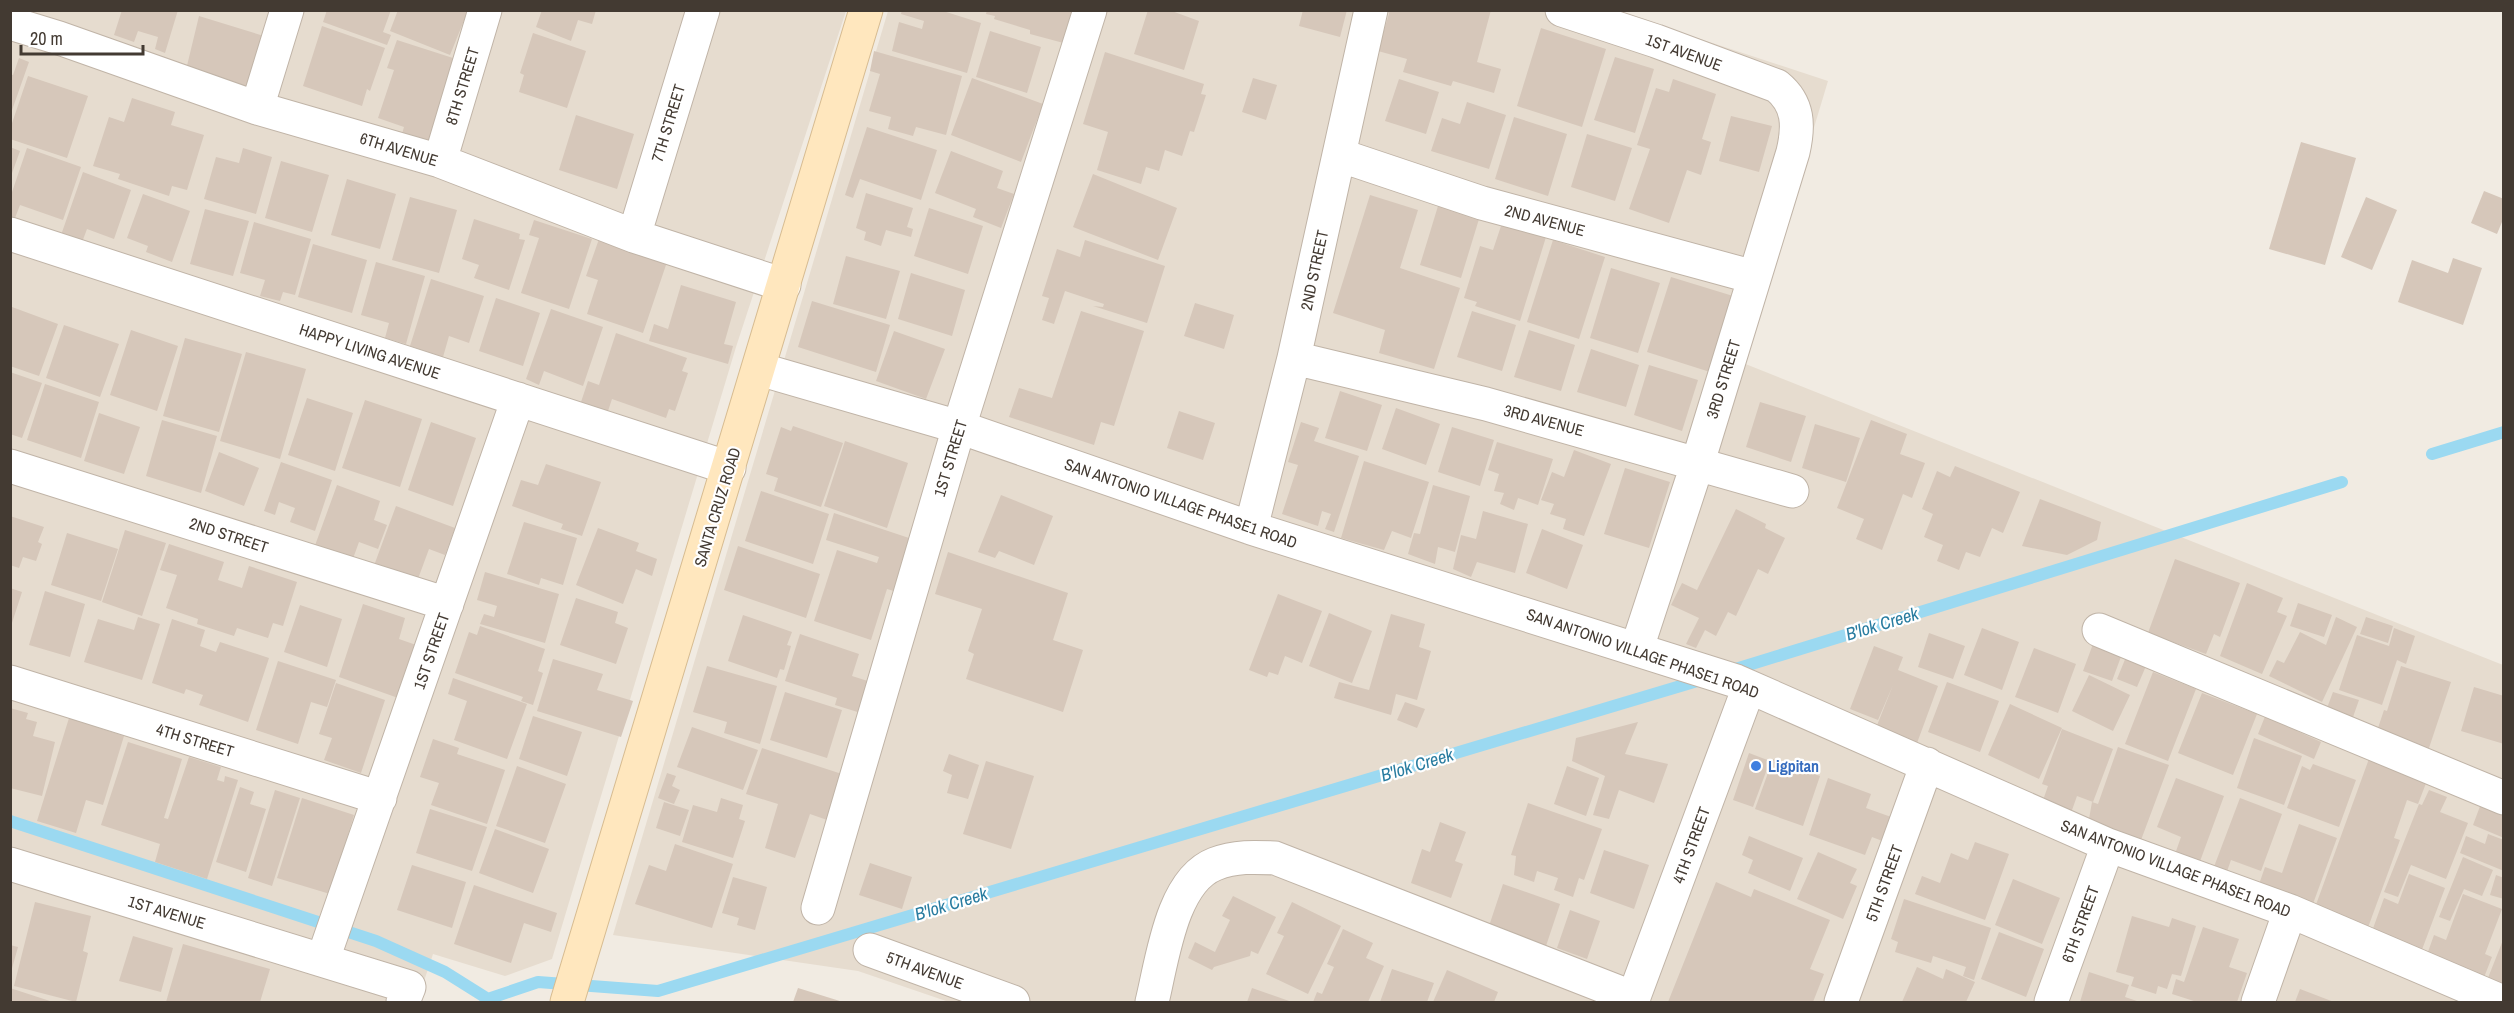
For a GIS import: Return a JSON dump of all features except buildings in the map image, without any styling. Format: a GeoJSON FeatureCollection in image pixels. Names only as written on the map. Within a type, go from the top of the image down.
{"type":"FeatureCollection","features":[{"type":"Feature","properties":{"kind":"street"},"geometry":{"type":"LineString","coordinates":[[257,108],[287,10]]}},
{"type":"Feature","properties":{"kind":"street","name":"8TH STREET"},"geometry":{"type":"LineString","coordinates":[[440,161],[485,10]]}},
{"type":"Feature","properties":{"kind":"street","name":"7TH STREET"},"geometry":{"type":"LineString","coordinates":[[634,236],[703,10]]}},
{"type":"Feature","properties":{"kind":"street","name":"SANTA CRUZ ROAD"},"geometry":{"type":"LineString","coordinates":[[567,1002],[866,10]]}},
{"type":"Feature","properties":{"kind":"street","name":"1ST STREET"},"geometry":{"type":"LineString","coordinates":[[818,908],[959,427],[1090,10]]}},
{"type":"Feature","properties":{"kind":"street","name":"2ND STREET"},"geometry":{"type":"LineString","coordinates":[[1251,528],[1294,358],[1371,10]]}},
{"type":"Feature","properties":{"kind":"street","name":"1ST AVENUE"},"geometry":{"type":"LineString","coordinates":[[1562,10],[1656,40],[1777,86],[1788,95],[1794,108]]}},
{"type":"Feature","properties":{"kind":"street","name":"6TH AVENUE"},"geometry":{"type":"LineString","coordinates":[[10,23],[64,24],[257,108],[440,161],[634,236],[783,285]]}},
{"type":"Feature","properties":{"kind":"street","name":"3RD STREET"},"geometry":{"type":"LineString","coordinates":[[1649,653],[1698,462],[1797,134],[1794,108]]}},
{"type":"Feature","properties":{"kind":"street","name":"2ND AVENUE"},"geometry":{"type":"LineString","coordinates":[[1339,155],[1482,203],[1754,277]]}},
{"type":"Feature","properties":{"kind":"street","name":"HAPPY LIVING AVENUE"},"geometry":{"type":"LineString","coordinates":[[10,234],[729,468]]}},
{"type":"Feature","properties":{"kind":"street","name":"3RD AVENUE"},"geometry":{"type":"LineString","coordinates":[[1294,358],[1486,404],[1698,462],[1792,491]]}},
{"type":"Feature","properties":{"kind":"street","name":"SAN ANTONIO VILLAGE PHASE1 ROAD"},"geometry":{"type":"LineString","coordinates":[[759,369],[959,427],[1251,528],[1743,684],[2108,845],[2290,911],[2468,996],[2503,1002]]}},
{"type":"Feature","properties":{"kind":"street","name":"1ST STREET"},"geometry":{"type":"LineString","coordinates":[[326,948],[518,399]]}},
{"type":"Feature","properties":{"kind":"street","name":"2ND STREET"},"geometry":{"type":"LineString","coordinates":[[10,466],[447,604]]}},
{"type":"Feature","properties":{"kind":"street"},"geometry":{"type":"LineString","coordinates":[[2099,630],[2504,798]]}},
{"type":"Feature","properties":{"kind":"street","name":"4TH STREET"},"geometry":{"type":"LineString","coordinates":[[10,682],[380,798]]}},
{"type":"Feature","properties":{"kind":"street","name":"4TH STREET"},"geometry":{"type":"LineString","coordinates":[[1633,1000],[1743,684]]}},
{"type":"Feature","properties":{"kind":"street","name":"5TH STREET"},"geometry":{"type":"LineString","coordinates":[[1841,1002],[1927,764]]}},
{"type":"Feature","properties":{"kind":"street","name":"6TH STREET"},"geometry":{"type":"LineString","coordinates":[[2051,1002],[2108,845]]}},
{"type":"Feature","properties":{"kind":"street"},"geometry":{"type":"LineString","coordinates":[[1152,1002],[1176,907],[1193,880],[1214,864],[1247,856],[1275,858],[1633,1000]]}},
{"type":"Feature","properties":{"kind":"street","name":"1ST AVENUE"},"geometry":{"type":"LineString","coordinates":[[10,864],[326,948],[406,994]]}},
{"type":"Feature","properties":{"kind":"street"},"geometry":{"type":"LineString","coordinates":[[2258,1002],[2290,911]]}},
{"type":"Feature","properties":{"kind":"street","name":"5TH AVENUE"},"geometry":{"type":"LineString","coordinates":[[870,950],[1013,1002]]}},
{"type":"Feature","properties":{"kind":"shaded area"},"geometry":{"type":"Polygon","coordinates":[[[10,11],[846,11],[736,347],[552,959],[505,976],[433,954],[417,1002],[11,1002],[10,11]]]}},
{"type":"Feature","properties":{"kind":"shaded area"},"geometry":{"type":"Polygon","coordinates":[[[888,11],[1615,11],[1828,81],[1743,363],[2503,665],[2503,1002],[949,1002],[858,971],[613,935],[888,11]]]}},
{"type":"Feature","properties":{"kind":"waterway","name":"B'lok Creek"},"geometry":{"type":"LineString","coordinates":[[2432,454],[2504,432]]}},
{"type":"Feature","properties":{"kind":"waterway","name":"B'lok Creek"},"geometry":{"type":"LineString","coordinates":[[1729,671],[2342,482]]}},
{"type":"Feature","properties":{"kind":"waterway","name":"B'lok Creek"},"geometry":{"type":"LineString","coordinates":[[488,999],[538,982],[658,991],[1704,679]]}},
{"type":"Feature","properties":{"kind":"waterway"},"geometry":{"type":"LineString","coordinates":[[10,821],[376,941],[445,972],[488,999]]}},
{"type":"Feature","properties":{"kind":"place","name":"Ligpitan"},"geometry":{"type":"Point","coordinates":[1756,766]}}]}
